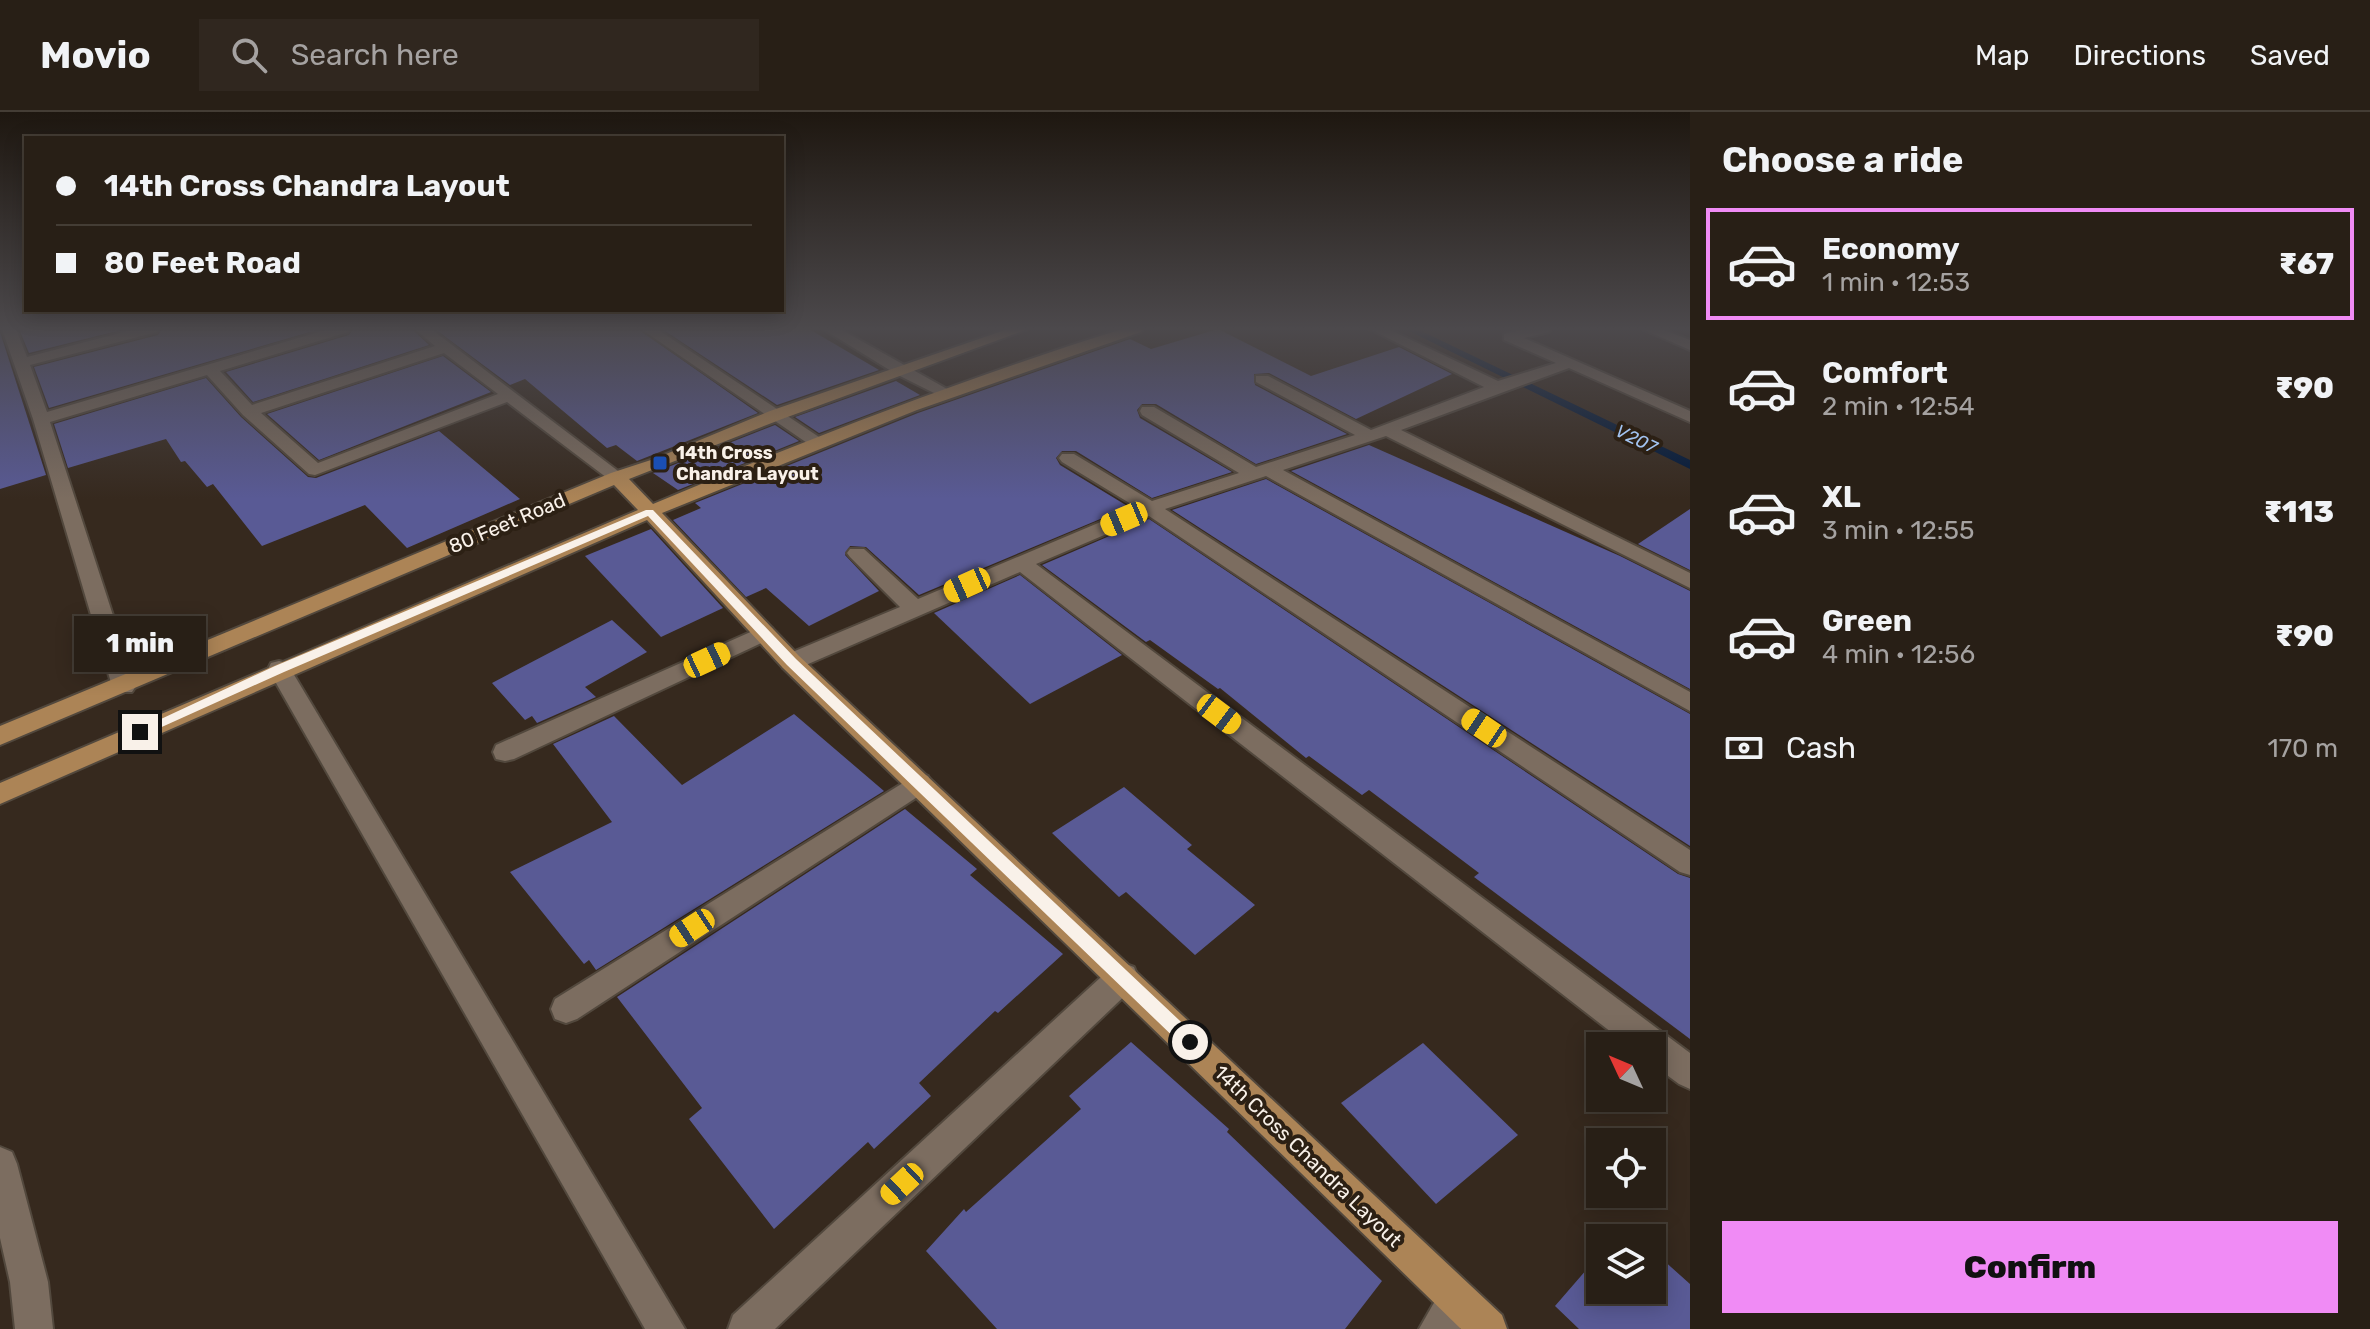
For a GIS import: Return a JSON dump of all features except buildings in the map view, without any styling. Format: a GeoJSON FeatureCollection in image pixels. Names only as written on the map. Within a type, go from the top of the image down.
{"type":"FeatureCollection","features":[{"type":"Feature","properties":{"kind":"main road","name":"80 Feet Road"},"geometry":{"type":"LineString","coordinates":[[0,736],[617,477],[860,386]]}},
{"type":"Feature","properties":{"kind":"main road"},"geometry":{"type":"LineString","coordinates":[[0,794],[279,669],[649,512],[969,386]]}},
{"type":"Feature","properties":{"kind":"main road","name":"14th Cross Chandra Layout"},"geometry":{"type":"LineString","coordinates":[[617,477],[791,662],[1123,977],[1447,1314],[1488,1329]]}},
{"type":"Feature","properties":{"kind":"street"},"geometry":{"type":"LineString","coordinates":[[29,386],[124,686]]}},
{"type":"Feature","properties":{"kind":"street"},"geometry":{"type":"LineString","coordinates":[[41,419],[150,386]]}},
{"type":"Feature","properties":{"kind":"street"},"geometry":{"type":"LineString","coordinates":[[226,386],[315,470],[510,395]]}},
{"type":"Feature","properties":{"kind":"street"},"geometry":{"type":"LineString","coordinates":[[249,411],[327,386]]}},
{"type":"Feature","properties":{"kind":"street"},"geometry":{"type":"LineString","coordinates":[[498,386],[617,477]]}},
{"type":"Feature","properties":{"kind":"street"},"geometry":{"type":"LineString","coordinates":[[733,386],[819,443]]}},
{"type":"Feature","properties":{"kind":"street"},"geometry":{"type":"LineString","coordinates":[[932,386],[948,394]]}},
{"type":"Feature","properties":{"kind":"street"},"geometry":{"type":"LineString","coordinates":[[1276,386],[1690,581]]}},
{"type":"Feature","properties":{"kind":"street"},"geometry":{"type":"LineString","coordinates":[[791,662],[1150,508],[1263,473],[1500,386]]}},
{"type":"Feature","properties":{"kind":"street"},"geometry":{"type":"LineString","coordinates":[[1621,386],[1690,417]]}},
{"type":"Feature","properties":{"kind":"street"},"geometry":{"type":"LineString","coordinates":[[1148,411],[1690,703]]}},
{"type":"Feature","properties":{"kind":"street"},"geometry":{"type":"LineString","coordinates":[[1068,458],[1150,508],[1690,864]]}},
{"type":"Feature","properties":{"kind":"street"},"geometry":{"type":"LineString","coordinates":[[857,553],[914,608]]}},
{"type":"Feature","properties":{"kind":"street"},"geometry":{"type":"LineString","coordinates":[[1020,562],[1690,1073]]}},
{"type":"Feature","properties":{"kind":"street"},"geometry":{"type":"LineString","coordinates":[[505,752],[764,633]]}},
{"type":"Feature","properties":{"kind":"street"},"geometry":{"type":"LineString","coordinates":[[279,669],[666,1329]]}},
{"type":"Feature","properties":{"kind":"street"},"geometry":{"type":"LineString","coordinates":[[566,1009],[919,783]]}},
{"type":"Feature","properties":{"kind":"street"},"geometry":{"type":"LineString","coordinates":[[747,1329],[1123,977]]}},
{"type":"Feature","properties":{"kind":"street"},"geometry":{"type":"LineString","coordinates":[[0,1164],[29,1282],[34,1329]]}},
{"type":"Feature","properties":{"kind":"waterway","name":"V207"},"geometry":{"type":"LineString","coordinates":[[1527,386],[1690,465]]}},
{"type":"Feature","properties":{"kind":"place","name":"14th Cross Chandra Layout"},"geometry":{"type":"Point","coordinates":[660,463]}},
{"type":"Feature","properties":{"kind":"route"},"geometry":{"type":"LineString","coordinates":[[140,732],[279,669],[649,512],[791,662],[1190,1042]]}}]}
